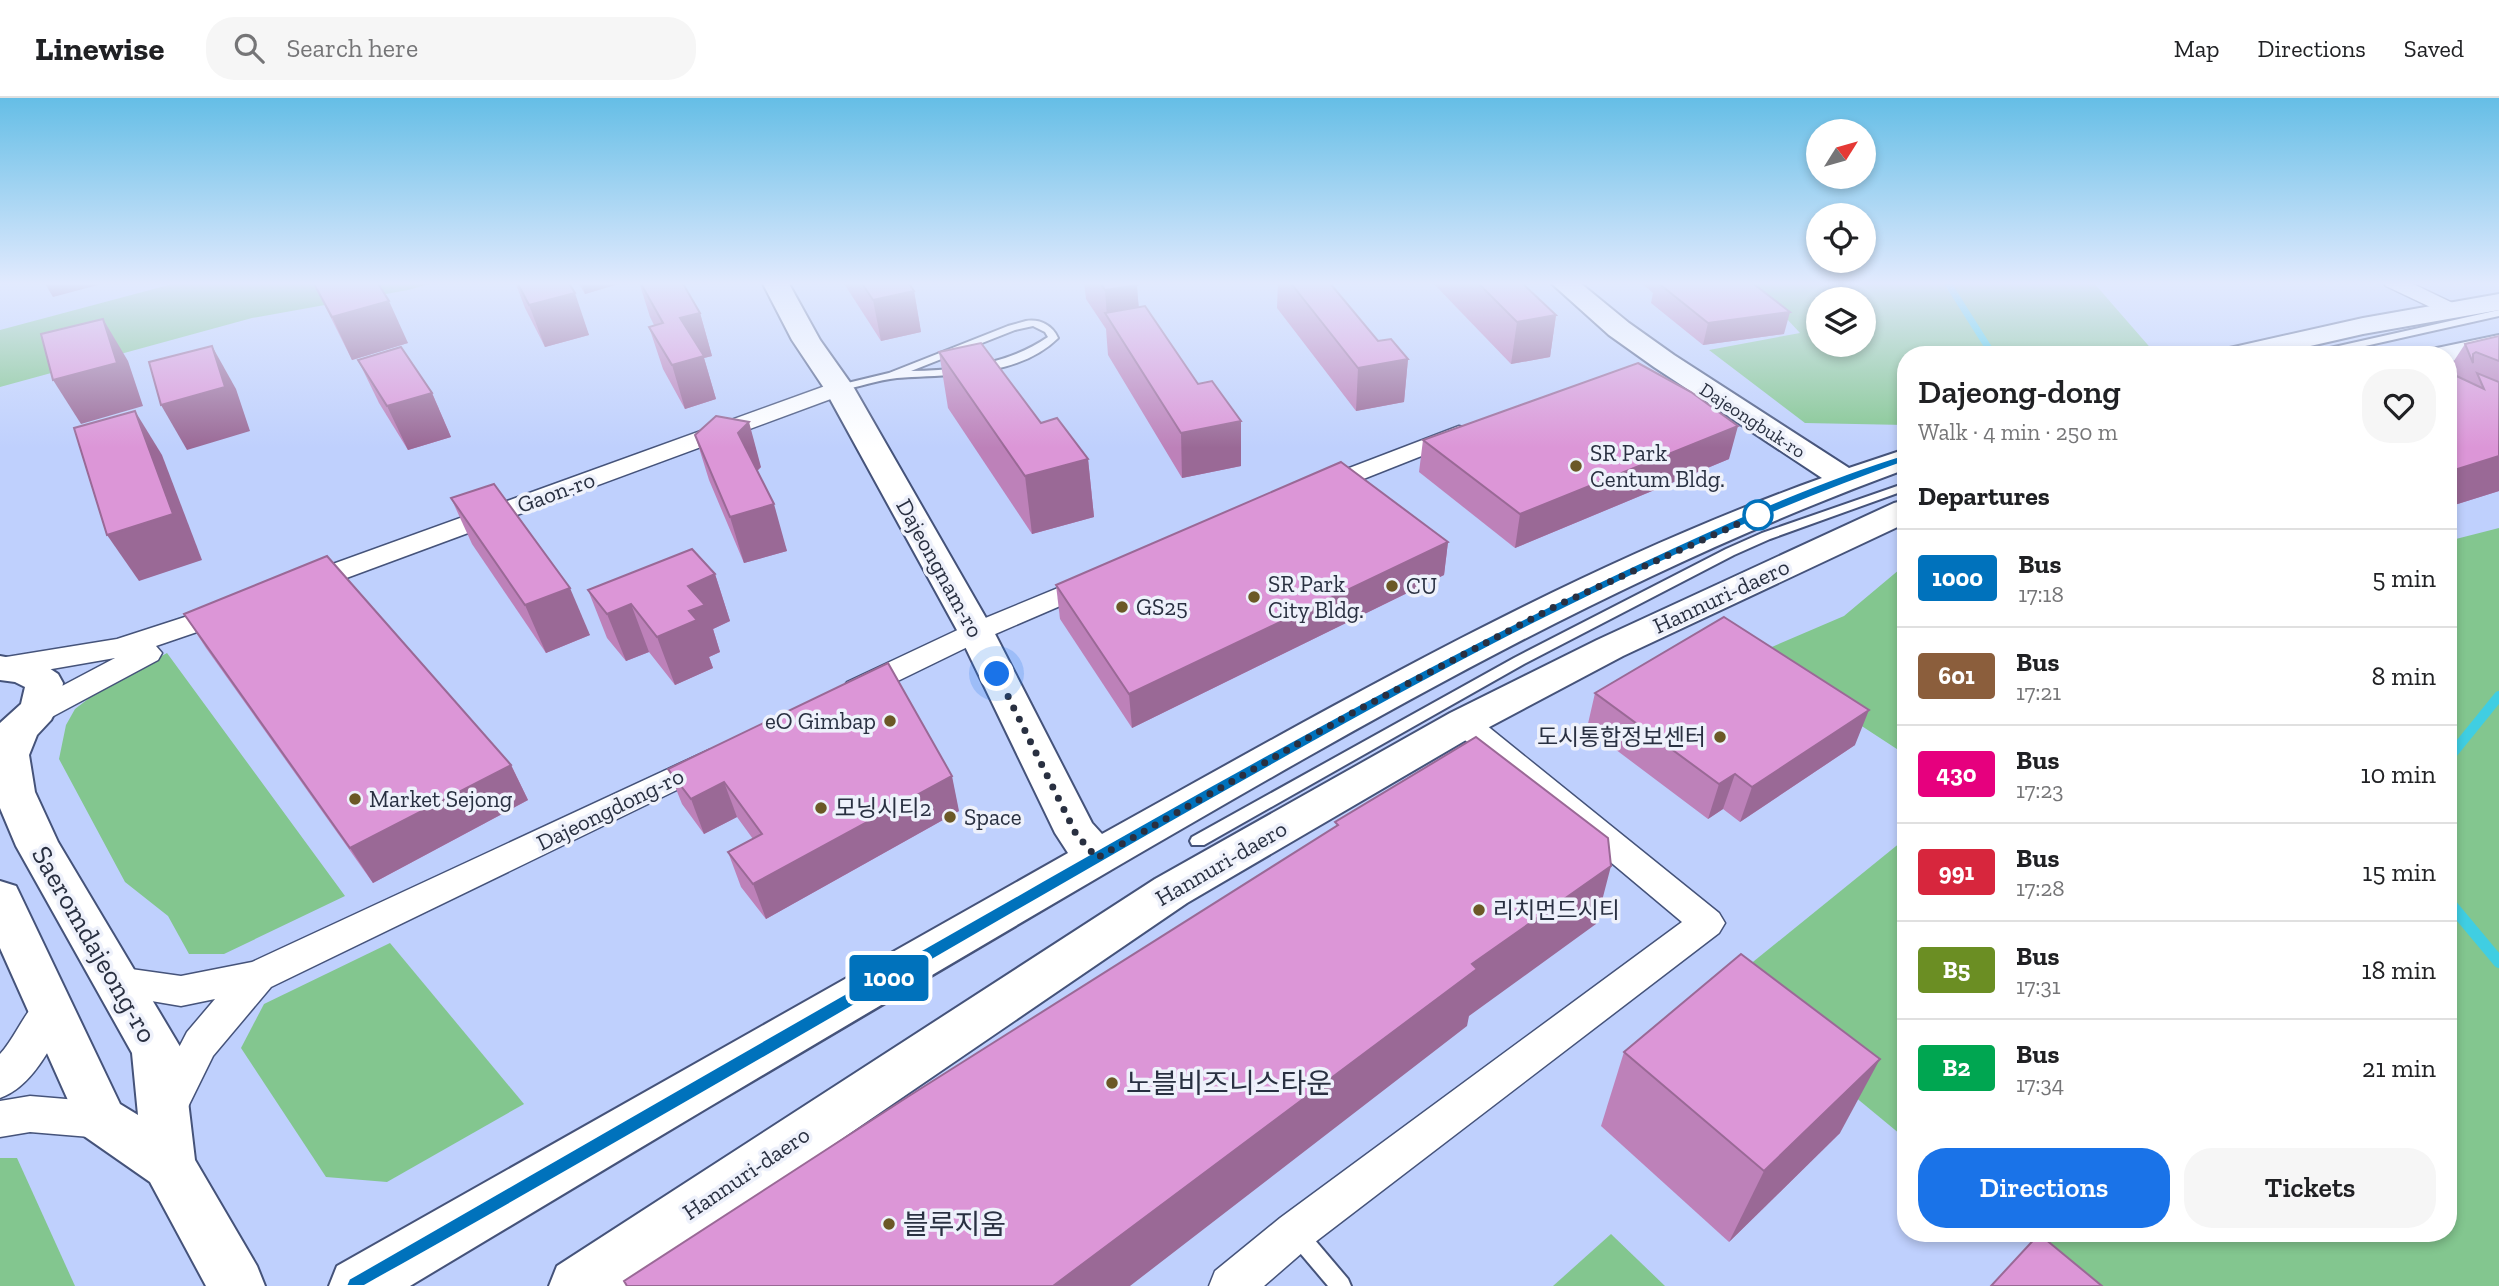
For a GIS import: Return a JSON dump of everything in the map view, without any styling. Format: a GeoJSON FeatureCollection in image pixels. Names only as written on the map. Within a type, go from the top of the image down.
{"type":"FeatureCollection","features":[{"type":"Feature","properties":{"kind":"street","name":"Dajeongnam-ro"},"geometry":{"type":"LineString","coordinates":[[806,337],[839,388],[976,632],[1076,834],[1097,858]]}},
{"type":"Feature","properties":{"kind":"street","name":"Dajeongbuk-ro"},"geometry":{"type":"LineString","coordinates":[[1626,337],[1651,366],[1845,479]]}},
{"type":"Feature","properties":{"kind":"street"},"geometry":{"type":"LineString","coordinates":[[2274,346],[2312,337]]}},
{"type":"Feature","properties":{"kind":"street"},"geometry":{"type":"LineString","coordinates":[[2457,352],[2497,344]]}},
{"type":"Feature","properties":{"kind":"street","name":"Gaon-ro"},"geometry":{"type":"LineString","coordinates":[[284,592],[839,388]]}},
{"type":"Feature","properties":{"kind":"street"},"geometry":{"type":"LineString","coordinates":[[1292,499],[1485,424]]}},
{"type":"Feature","properties":{"kind":"street"},"geometry":{"type":"LineString","coordinates":[[356,1286],[1354,712],[1558,605],[1707,536],[1897,460]]}},
{"type":"Feature","properties":{"kind":"street","name":"Hannuri-daero"},"geometry":{"type":"LineString","coordinates":[[577,1286],[1171,891],[1464,723],[1610,648],[1897,514]]}},
{"type":"Feature","properties":{"kind":"street"},"geometry":{"type":"LineString","coordinates":[[838,699],[976,632],[1116,572]]}},
{"type":"Feature","properties":{"kind":"street"},"geometry":{"type":"LineString","coordinates":[[0,668],[121,648],[239,608],[110,671],[19,728]]}},
{"type":"Feature","properties":{"kind":"street","name":"Saeromdajeong-ro"},"geometry":{"type":"LineString","coordinates":[[0,668],[19,669],[35,674],[44,683],[45,696],[19,728],[9,755],[14,792],[32,835],[157,1050],[166,1140],[236,1286]]}},
{"type":"Feature","properties":{"kind":"street"},"geometry":{"type":"LineString","coordinates":[[1231,1286],[1295,1232],[1707,923],[1464,723]]}},
{"type":"Feature","properties":{"kind":"street","name":"Dajeongdong-ro"},"geometry":{"type":"LineString","coordinates":[[258,976],[738,747]]}},
{"type":"Feature","properties":{"kind":"street"},"geometry":{"type":"LineString","coordinates":[[0,898],[102,1120],[30,1114],[0,1119]]}},
{"type":"Feature","properties":{"kind":"street"},"geometry":{"type":"LineString","coordinates":[[117,982],[181,991],[258,976]]}},
{"type":"Feature","properties":{"kind":"street"},"geometry":{"type":"LineString","coordinates":[[166,1140],[200,1044],[258,976]]}},
{"type":"Feature","properties":{"kind":"street"},"geometry":{"type":"LineString","coordinates":[[0,1082],[23,1056],[52,1008]]}},
{"type":"Feature","properties":{"kind":"street","name":"Saeromdajeong-ro"},"geometry":{"type":"LineString","coordinates":[[102,1120],[166,1140]]}},
{"type":"Feature","properties":{"kind":"lane"},"geometry":{"type":"LineString","coordinates":[[893,375],[937,355],[989,337]]}},
{"type":"Feature","properties":{"kind":"lane"},"geometry":{"type":"LineString","coordinates":[[893,375],[948,374],[1009,361],[1029,355],[1053,337]]}},
{"type":"Feature","properties":{"kind":"lane"},"geometry":{"type":"LineString","coordinates":[[2352,346],[2390,337]]}},
{"type":"Feature","properties":{"kind":"lane"},"geometry":{"type":"LineString","coordinates":[[839,388],[964,358]]}},
{"type":"Feature","properties":{"kind":"lane"},"geometry":{"type":"LineString","coordinates":[[1198,841],[1496,674],[1730,552],[1778,531],[1897,489]]}},
{"type":"Feature","properties":{"kind":"lane"},"geometry":{"type":"LineString","coordinates":[[1295,1232],[1341,1286]]}},
{"type":"Feature","properties":{"kind":"green space"},"geometry":{"type":"Polygon","coordinates":[[[0,337],[181,337],[0,387],[0,337]]]}},
{"type":"Feature","properties":{"kind":"green space"},"geometry":{"type":"Polygon","coordinates":[[[1776,337],[1806,337],[1806,357],[1876,357],[1876,337],[2141,337],[2149,346],[1897,346],[1897,425],[1805,423],[1709,350],[1776,337]]]}},
{"type":"Feature","properties":{"kind":"green space"},"geometry":{"type":"Polygon","coordinates":[[[2499,528],[2499,1286],[2084,1286],[2030,1242],[2457,1242],[2457,539],[2499,528]]]}},
{"type":"Feature","properties":{"kind":"green space"},"geometry":{"type":"Polygon","coordinates":[[[1897,572],[1897,749],[1753,655],[1844,616],[1897,572]]]}},
{"type":"Feature","properties":{"kind":"green space"},"geometry":{"type":"Polygon","coordinates":[[[167,653],[345,896],[224,954],[189,954],[168,916],[125,882],[59,759],[66,725],[75,709],[101,689],[167,653]]]}},
{"type":"Feature","properties":{"kind":"green space"},"geometry":{"type":"Polygon","coordinates":[[[1897,845],[1897,1132],[1722,987],[1897,845]]]}},
{"type":"Feature","properties":{"kind":"green space"},"geometry":{"type":"Polygon","coordinates":[[[390,943],[524,1104],[387,1182],[326,1177],[241,1048],[264,1004],[390,943]]]}},
{"type":"Feature","properties":{"kind":"green space"},"geometry":{"type":"Polygon","coordinates":[[[0,1158],[17,1158],[75,1286],[0,1286],[0,1158]]]}},
{"type":"Feature","properties":{"kind":"green space"},"geometry":{"type":"Polygon","coordinates":[[[1611,1234],[1665,1286],[1553,1286],[1611,1234]]]}},
{"type":"Feature","properties":{"kind":"building"},"geometry":{"type":"Polygon","coordinates":[[[42,337],[109,337],[117,363],[53,380],[42,337]]]}},
{"type":"Feature","properties":{"kind":"building"},"geometry":{"type":"Polygon","coordinates":[[[655,337],[692,337],[704,356],[672,365],[655,337]]]}},
{"type":"Feature","properties":{"kind":"building"},"geometry":{"type":"Polygon","coordinates":[[[1120,337],[1166,337],[1198,384],[1212,381],[1241,421],[1181,433],[1120,337]]]}},
{"type":"Feature","properties":{"kind":"building"},"geometry":{"type":"Polygon","coordinates":[[[1334,337],[1375,337],[1378,341],[1391,339],[1408,359],[1358,368],[1334,337]]]}},
{"type":"Feature","properties":{"kind":"building"},"geometry":{"type":"Polygon","coordinates":[[[2499,337],[2499,361],[2476,352],[2473,354],[2473,363],[2465,344],[2499,337]]]}},
{"type":"Feature","properties":{"kind":"building"},"geometry":{"type":"Polygon","coordinates":[[[981,343],[1041,423],[1057,418],[1088,459],[1025,476],[939,352],[981,343]]]}},
{"type":"Feature","properties":{"kind":"building"},"geometry":{"type":"Polygon","coordinates":[[[212,346],[225,387],[161,405],[149,362],[212,346]]]}},
{"type":"Feature","properties":{"kind":"building"},"geometry":{"type":"Polygon","coordinates":[[[401,347],[432,393],[387,406],[358,360],[401,347]]]}},
{"type":"Feature","properties":{"kind":"building","name":"SR Park Centum Bldg."},"geometry":{"type":"Polygon","coordinates":[[[1638,363],[1691,392],[1738,426],[1520,514],[1423,440],[1638,363]]]}},
{"type":"Feature","properties":{"kind":"building"},"geometry":{"type":"Polygon","coordinates":[[[2477,373],[2499,382],[2499,456],[2457,469],[2457,376],[2484,389],[2477,373]]]}},
{"type":"Feature","properties":{"kind":"building"},"geometry":{"type":"Polygon","coordinates":[[[135,411],[173,514],[107,535],[74,428],[135,411]]]}},
{"type":"Feature","properties":{"kind":"building"},"geometry":{"type":"Polygon","coordinates":[[[716,416],[749,422],[738,433],[774,504],[730,517],[695,435],[716,416]]]}},
{"type":"Feature","properties":{"kind":"building","name":"SR Park City Bldg."},"geometry":{"type":"Polygon","coordinates":[[[1341,462],[1448,542],[1129,694],[1056,585],[1341,462]]]}},
{"type":"Feature","properties":{"kind":"building"},"geometry":{"type":"Polygon","coordinates":[[[494,484],[570,588],[525,605],[451,498],[494,484]]]}},
{"type":"Feature","properties":{"kind":"building"},"geometry":{"type":"Polygon","coordinates":[[[692,549],[715,574],[688,586],[705,605],[689,611],[697,620],[657,637],[631,604],[607,614],[588,590],[692,549]]]}},
{"type":"Feature","properties":{"kind":"building"},"geometry":{"type":"Polygon","coordinates":[[[327,556],[511,765],[350,848],[184,614],[327,556]]]}},
{"type":"Feature","properties":{"kind":"building","name":"도시통합정보센터"},"geometry":{"type":"Polygon","coordinates":[[[1724,617],[1869,710],[1752,787],[1735,774],[1719,784],[1595,693],[1724,617]]]}},
{"type":"Feature","properties":{"kind":"building","name":"모닝시티2"},"geometry":{"type":"Polygon","coordinates":[[[888,663],[952,776],[753,884],[728,852],[762,834],[724,782],[691,799],[668,769],[888,663]]]}},
{"type":"Feature","properties":{"kind":"building"},"geometry":{"type":"Polygon","coordinates":[[[1476,737],[1608,838],[1611,866],[1472,964],[1477,969],[1053,1286],[627,1286],[624,1281],[909,1096],[1338,825],[1335,822],[1476,737]]]}},
{"type":"Feature","properties":{"kind":"building"},"geometry":{"type":"Polygon","coordinates":[[[1741,954],[1880,1059],[1764,1171],[1624,1052],[1741,954]]]}},
{"type":"Feature","properties":{"kind":"building"},"geometry":{"type":"Polygon","coordinates":[[[2032,1242],[2049,1242],[2102,1286],[1991,1286],[2032,1242]]]}},
{"type":"Feature","properties":{"kind":"waterway"},"geometry":{"type":"LineString","coordinates":[[1982,337],[1987,346]]}},
{"type":"Feature","properties":{"kind":"waterway"},"geometry":{"type":"LineString","coordinates":[[2457,748],[2499,696]]}},
{"type":"Feature","properties":{"kind":"waterway"},"geometry":{"type":"LineString","coordinates":[[2457,912],[2499,962]]}},
{"type":"Feature","properties":{"kind":"bus line","name":"1000"},"geometry":{"type":"LineString","coordinates":[[356,1286],[1354,712],[1558,605],[1707,536],[1845,479],[1897,461]]}},
{"type":"Feature","properties":{"kind":"place","name":"SR Park Centum Bldg."},"geometry":{"type":"Point","coordinates":[1576,466]}},
{"type":"Feature","properties":{"kind":"place","name":"CU"},"geometry":{"type":"Point","coordinates":[1392,586]}},
{"type":"Feature","properties":{"kind":"place","name":"SR Park City Bldg."},"geometry":{"type":"Point","coordinates":[1254,597]}},
{"type":"Feature","properties":{"kind":"place","name":"GS25"},"geometry":{"type":"Point","coordinates":[1122,607]}},
{"type":"Feature","properties":{"kind":"place","name":"eO Gimbap"},"geometry":{"type":"Point","coordinates":[890,721]}},
{"type":"Feature","properties":{"kind":"place","name":"도시통합정보센터"},"geometry":{"type":"Point","coordinates":[1720,737]}},
{"type":"Feature","properties":{"kind":"place","name":"Market Sejong"},"geometry":{"type":"Point","coordinates":[355,799]}},
{"type":"Feature","properties":{"kind":"place","name":"모닝시티2"},"geometry":{"type":"Point","coordinates":[821,808]}},
{"type":"Feature","properties":{"kind":"place","name":"Space"},"geometry":{"type":"Point","coordinates":[950,817]}},
{"type":"Feature","properties":{"kind":"place","name":"리치먼드시티"},"geometry":{"type":"Point","coordinates":[1479,910]}},
{"type":"Feature","properties":{"kind":"place","name":"노블비즈니스타운"},"geometry":{"type":"Point","coordinates":[1112,1083]}},
{"type":"Feature","properties":{"kind":"place","name":"블루지움"},"geometry":{"type":"Point","coordinates":[889,1224]}},
{"type":"Feature","properties":{"kind":"route"},"geometry":{"type":"LineString","coordinates":[[997,674],[1076,834],[1097,858],[1354,712],[1558,605],[1758,515]]}}]}
